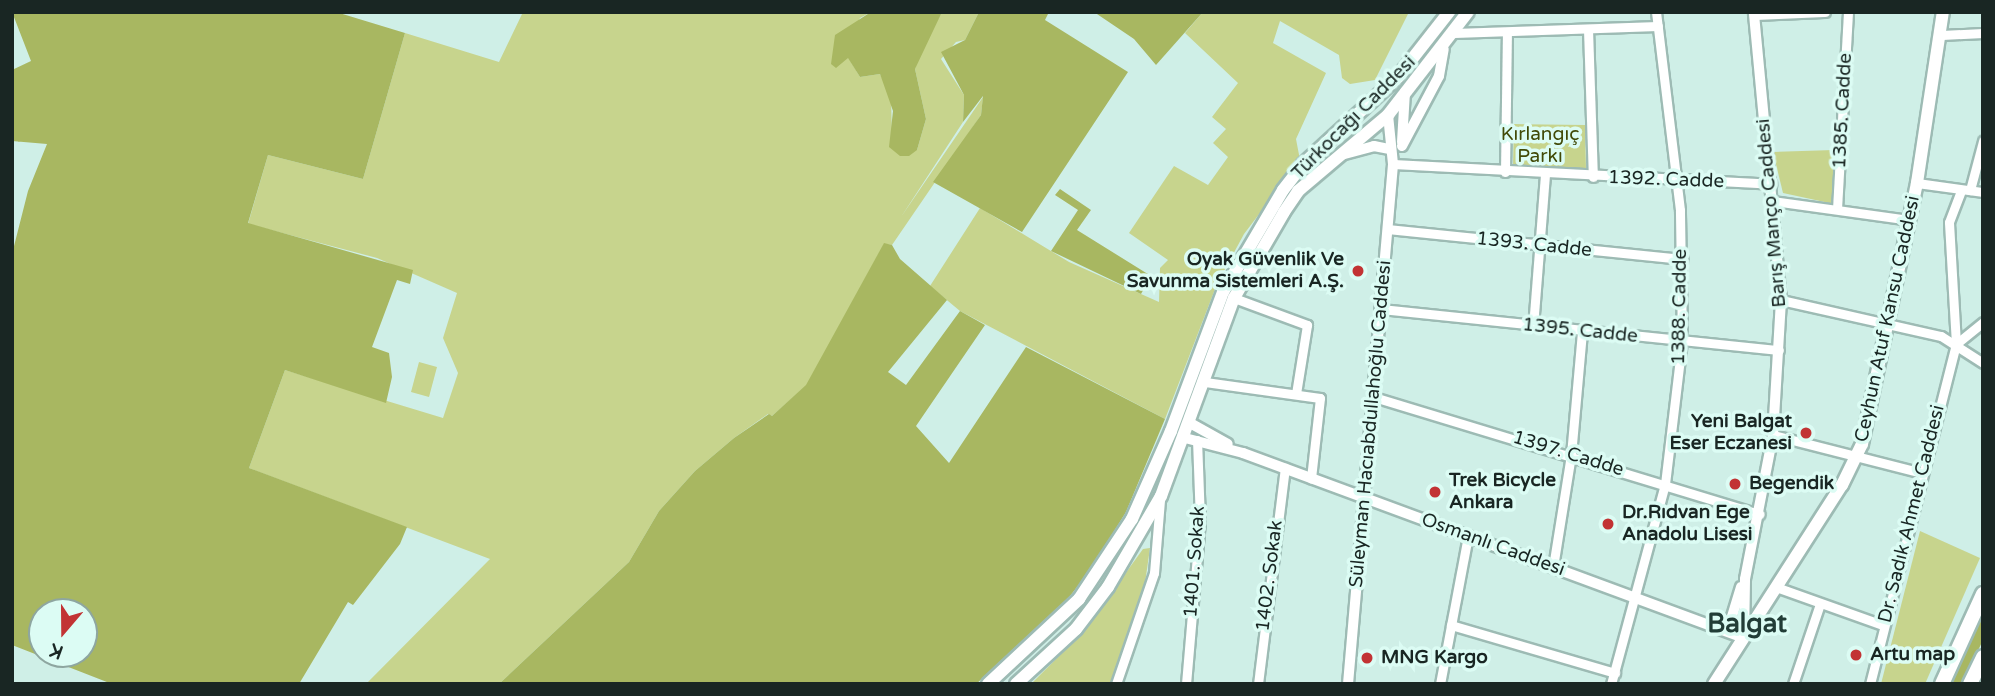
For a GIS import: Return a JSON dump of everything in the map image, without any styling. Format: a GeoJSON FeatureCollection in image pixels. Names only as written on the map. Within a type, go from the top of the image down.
{"type":"FeatureCollection","features":[{"type":"Feature","properties":{"kind":"highway"},"geometry":{"type":"LineString","coordinates":[[1942,684],[1983,594]]}},
{"type":"Feature","properties":{"kind":"highway"},"geometry":{"type":"LineString","coordinates":[[1970,684],[1982,662]]}},
{"type":"Feature","properties":{"kind":"main road","name":"Türkocağı Caddesi"},"geometry":{"type":"LineString","coordinates":[[1171,431],[1223,292],[1257,230],[1303,164],[1398,77],[1449,12]]}},
{"type":"Feature","properties":{"kind":"main road","name":"Türkocağı Caddesi"},"geometry":{"type":"LineString","coordinates":[[1191,439],[1190,423],[1234,298],[1284,212],[1315,176],[1388,115],[1444,49],[1468,12]]}},
{"type":"Feature","properties":{"kind":"main road","name":"Ceyhun Atuf Kansu Caddesi"},"geometry":{"type":"LineString","coordinates":[[1714,684],[1857,457],[1910,220],[1942,34],[1943,12]]}},
{"type":"Feature","properties":{"kind":"main road"},"geometry":{"type":"LineString","coordinates":[[1398,77],[1405,92]]}},
{"type":"Feature","properties":{"kind":"main road"},"geometry":{"type":"LineString","coordinates":[[1381,93],[1388,115]]}},
{"type":"Feature","properties":{"kind":"main road"},"geometry":{"type":"LineString","coordinates":[[1303,164],[1315,176]]}},
{"type":"Feature","properties":{"kind":"main road"},"geometry":{"type":"LineString","coordinates":[[1176,417],[1190,423]]}},
{"type":"Feature","properties":{"kind":"main road"},"geometry":{"type":"LineString","coordinates":[[988,684],[1079,599],[1132,519],[1171,431],[1191,439],[1108,587],[1076,629],[1016,684]]}},
{"type":"Feature","properties":{"kind":"street","name":"1388. Cadde"},"geometry":{"type":"LineString","coordinates":[[1611,684],[1665,484],[1682,341],[1682,259],[1676,182],[1656,12]]}},
{"type":"Feature","properties":{"kind":"street"},"geometry":{"type":"LineString","coordinates":[[1754,14],[1825,12]]}},
{"type":"Feature","properties":{"kind":"street","name":"1385. Cadde"},"geometry":{"type":"LineString","coordinates":[[1838,209],[1847,12]]}},
{"type":"Feature","properties":{"kind":"street","name":"Barış Manço Caddesi"},"geometry":{"type":"LineString","coordinates":[[1744,638],[1732,617],[1745,579],[1760,514],[1773,435],[1781,300],[1754,14]]}},
{"type":"Feature","properties":{"kind":"street"},"geometry":{"type":"LineString","coordinates":[[1454,33],[1658,26]]}},
{"type":"Feature","properties":{"kind":"street"},"geometry":{"type":"LineString","coordinates":[[1588,29],[1593,177]]}},
{"type":"Feature","properties":{"kind":"street"},"geometry":{"type":"LineString","coordinates":[[1506,172],[1507,32]]}},
{"type":"Feature","properties":{"kind":"street"},"geometry":{"type":"LineString","coordinates":[[1942,34],[1983,33]]}},
{"type":"Feature","properties":{"kind":"street"},"geometry":{"type":"LineString","coordinates":[[1402,146],[1439,76],[1444,49]]}},
{"type":"Feature","properties":{"kind":"street","name":"Süleyman Hacıabdullahoğlu Caddesi"},"geometry":{"type":"LineString","coordinates":[[1393,164],[1402,146],[1405,92]]}},
{"type":"Feature","properties":{"kind":"street","name":"Süleyman Hacıabdullahoğlu Caddesi"},"geometry":{"type":"LineString","coordinates":[[1348,684],[1393,164],[1388,115]]}},
{"type":"Feature","properties":{"kind":"street","name":"Dr. Sadık Ahmet Caddesi"},"geometry":{"type":"LineString","coordinates":[[1870,684],[1956,344],[1949,222],[1966,190],[1983,141]]}},
{"type":"Feature","properties":{"kind":"street"},"geometry":{"type":"LineString","coordinates":[[1338,156],[1374,146],[1390,149]]}},
{"type":"Feature","properties":{"kind":"street","name":"1392. Cadde"},"geometry":{"type":"LineString","coordinates":[[1393,164],[1676,182],[1771,184]]}},
{"type":"Feature","properties":{"kind":"street"},"geometry":{"type":"LineString","coordinates":[[1533,327],[1545,175]]}},
{"type":"Feature","properties":{"kind":"street"},"geometry":{"type":"LineString","coordinates":[[1917,183],[1983,192]]}},
{"type":"Feature","properties":{"kind":"street"},"geometry":{"type":"LineString","coordinates":[[1773,201],[1910,220]]}},
{"type":"Feature","properties":{"kind":"street","name":"1393. Cadde"},"geometry":{"type":"LineString","coordinates":[[1387,229],[1682,259]]}},
{"type":"Feature","properties":{"kind":"street"},"geometry":{"type":"LineString","coordinates":[[1234,298],[1307,325],[1296,394]]}},
{"type":"Feature","properties":{"kind":"street"},"geometry":{"type":"LineString","coordinates":[[1781,300],[1929,333],[1956,344],[1983,363]]}},
{"type":"Feature","properties":{"kind":"street","name":"1395. Cadde"},"geometry":{"type":"LineString","coordinates":[[1381,309],[1533,327],[1779,350]]}},
{"type":"Feature","properties":{"kind":"street"},"geometry":{"type":"LineString","coordinates":[[1956,344],[1983,322]]}},
{"type":"Feature","properties":{"kind":"street"},"geometry":{"type":"LineString","coordinates":[[1553,567],[1571,455],[1582,332]]}},
{"type":"Feature","properties":{"kind":"street"},"geometry":{"type":"LineString","coordinates":[[1205,382],[1320,398],[1311,478]]}},
{"type":"Feature","properties":{"kind":"street","name":"1397. Cadde"},"geometry":{"type":"LineString","coordinates":[[1374,397],[1760,514]]}},
{"type":"Feature","properties":{"kind":"street","name":"Osmanlı Caddesi"},"geometry":{"type":"LineString","coordinates":[[1190,423],[1243,453]]}},
{"type":"Feature","properties":{"kind":"street"},"geometry":{"type":"LineString","coordinates":[[1773,435],[1922,472]]}},
{"type":"Feature","properties":{"kind":"street","name":"Osmanlı Caddesi"},"geometry":{"type":"LineString","coordinates":[[1191,439],[1285,468],[1744,638]]}},
{"type":"Feature","properties":{"kind":"street","name":"1401. Sokak"},"geometry":{"type":"LineString","coordinates":[[1186,684],[1200,521],[1191,439]]}},
{"type":"Feature","properties":{"kind":"street","name":"1402. Sokak"},"geometry":{"type":"LineString","coordinates":[[1258,684],[1285,468]]}},
{"type":"Feature","properties":{"kind":"street"},"geometry":{"type":"LineString","coordinates":[[1116,684],[1154,573],[1161,496]]}},
{"type":"Feature","properties":{"kind":"street"},"geometry":{"type":"LineString","coordinates":[[1440,684],[1468,536]]}},
{"type":"Feature","properties":{"kind":"street"},"geometry":{"type":"LineString","coordinates":[[1776,587],[1883,625]]}},
{"type":"Feature","properties":{"kind":"street"},"geometry":{"type":"LineString","coordinates":[[1793,684],[1820,604]]}},
{"type":"Feature","properties":{"kind":"street"},"geometry":{"type":"LineString","coordinates":[[1451,625],[1615,673]]}},
{"type":"Feature","properties":{"kind":"green space"},"geometry":{"type":"Polygon","coordinates":[[[12,12],[336,12],[405,33],[363,179],[268,155],[248,223],[413,270],[410,284],[397,280],[372,347],[389,353],[392,377],[386,403],[285,370],[249,468],[407,527],[400,544],[353,605],[348,602],[299,684],[112,684],[71,668],[98,668],[98,598],[28,598],[28,651],[12,645],[12,254],[28,191],[47,144],[12,141],[12,70],[31,61],[12,12]]]}},
{"type":"Feature","properties":{"kind":"green space"},"geometry":{"type":"Polygon","coordinates":[[[523,12],[871,12],[860,18],[841,63],[848,57],[860,77],[880,74],[891,96],[892,138],[917,150],[926,119],[915,69],[918,55],[942,12],[979,12],[965,40],[956,42],[941,59],[964,95],[963,122],[901,217],[983,97],[981,115],[892,245],[884,244],[807,385],[772,416],[768,414],[734,438],[695,471],[659,511],[629,562],[499,684],[366,684],[490,559],[249,468],[285,370],[443,418],[458,373],[443,338],[457,293],[377,258],[248,224],[268,155],[363,179],[405,33],[499,62],[523,12]]]}},
{"type":"Feature","properties":{"kind":"green space"},"geometry":{"type":"Polygon","coordinates":[[[871,12],[942,12],[915,69],[926,119],[917,150],[909,156],[900,156],[889,147],[893,111],[880,74],[860,77],[848,58],[836,68],[831,64],[835,35],[871,12]]]}},
{"type":"Feature","properties":{"kind":"green space"},"geometry":{"type":"Polygon","coordinates":[[[979,12],[1049,12],[1045,20],[1128,72],[1022,232],[933,182],[981,115],[983,96],[963,122],[964,95],[941,52],[965,40],[979,12]]]}},
{"type":"Feature","properties":{"kind":"green space"},"geometry":{"type":"Polygon","coordinates":[[[1094,12],[1203,12],[1156,65],[1134,39],[1094,12]]]}},
{"type":"Feature","properties":{"kind":"green space"},"geometry":{"type":"Polygon","coordinates":[[[1203,12],[1409,12],[1375,80],[1350,84],[1342,78],[1339,55],[1280,21],[1273,43],[1326,73],[1296,139],[1300,160],[1244,234],[1217,284],[1165,419],[960,311],[930,286],[980,208],[1069,262],[1159,302],[1160,268],[1168,260],[1129,233],[1174,166],[1208,185],[1228,157],[1213,143],[1226,129],[1212,117],[1238,83],[1185,33],[1203,12]]]}},
{"type":"Feature","properties":{"kind":"green space","name":"Kırlangıç Parkı"},"geometry":{"type":"Polygon","coordinates":[[[1514,124],[1585,125],[1586,170],[1513,166],[1514,124]]]}},
{"type":"Feature","properties":{"kind":"green space"},"geometry":{"type":"Polygon","coordinates":[[[1834,150],[1834,204],[1783,193],[1773,152],[1834,150]]]}},
{"type":"Feature","properties":{"kind":"green space"},"geometry":{"type":"Polygon","coordinates":[[[1060,189],[1091,210],[1077,230],[1151,276],[1141,294],[1051,251],[1078,210],[1055,195],[1060,189]]]}},
{"type":"Feature","properties":{"kind":"green space"},"geometry":{"type":"Polygon","coordinates":[[[884,243],[892,245],[900,259],[947,300],[888,372],[906,385],[960,311],[985,325],[916,426],[949,463],[1026,347],[1165,419],[1126,512],[1089,572],[1055,615],[976,684],[499,684],[629,562],[659,511],[695,471],[734,438],[769,414],[772,416],[806,385],[884,243]]]}},
{"type":"Feature","properties":{"kind":"green space"},"geometry":{"type":"Polygon","coordinates":[[[419,362],[437,367],[429,397],[411,392],[419,362]]]}},
{"type":"Feature","properties":{"kind":"green space"},"geometry":{"type":"Polygon","coordinates":[[[1920,531],[1980,558],[1925,684],[1881,684],[1920,531]]]}},
{"type":"Feature","properties":{"kind":"green space"},"geometry":{"type":"Polygon","coordinates":[[[1150,548],[1143,597],[1110,684],[1031,684],[1083,632],[1143,549],[1150,548]]]}},
{"type":"Feature","properties":{"kind":"green space"},"geometry":{"type":"Polygon","coordinates":[[[1983,611],[1983,640],[1962,684],[1949,684],[1983,611]]]}},
{"type":"Feature","properties":{"kind":"place","name":"Oyak Güvenlik Ve Savunma Sistemleri A.Ş."},"geometry":{"type":"Point","coordinates":[1358,271]}},
{"type":"Feature","properties":{"kind":"place","name":"Yeni Balgat Eser Eczanesi"},"geometry":{"type":"Point","coordinates":[1806,433]}},
{"type":"Feature","properties":{"kind":"place","name":"Begendik"},"geometry":{"type":"Point","coordinates":[1735,484]}},
{"type":"Feature","properties":{"kind":"place","name":"Trek Bicycle Ankara"},"geometry":{"type":"Point","coordinates":[1435,492]}},
{"type":"Feature","properties":{"kind":"place","name":"Dr.Rıdvan Ege Anadolu Lisesi"},"geometry":{"type":"Point","coordinates":[1608,524]}},
{"type":"Feature","properties":{"kind":"place","name":"Artu map"},"geometry":{"type":"Point","coordinates":[1856,655]}},
{"type":"Feature","properties":{"kind":"place","name":"MNG Kargo"},"geometry":{"type":"Point","coordinates":[1367,658]}},
{"type":"Feature","properties":{"kind":"district","name":"Balgat"},"geometry":{"type":"Point","coordinates":[1747,624]}}]}
